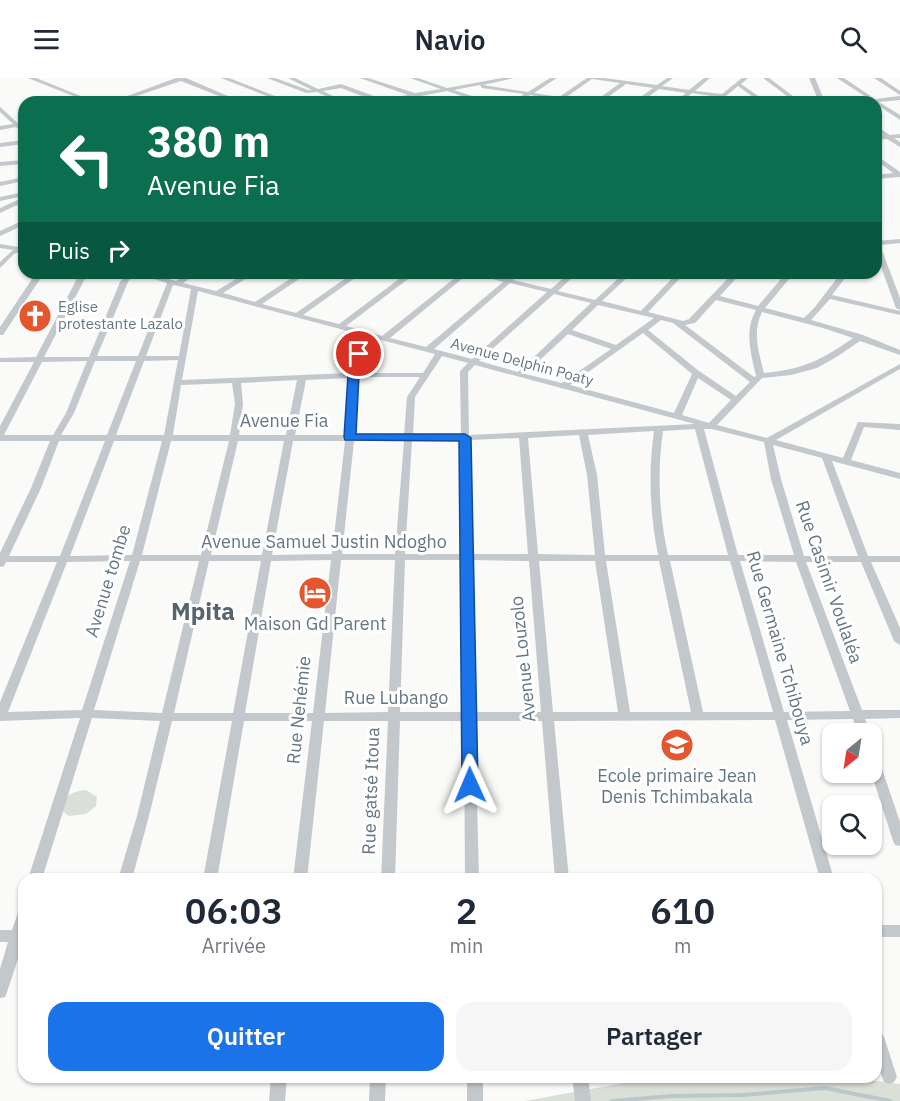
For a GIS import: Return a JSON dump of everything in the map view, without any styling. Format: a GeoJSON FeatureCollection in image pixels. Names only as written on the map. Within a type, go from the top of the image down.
{"type":"FeatureCollection","features":[{"type":"Feature","properties":{"kind":"street"},"geometry":{"type":"LineString","coordinates":[[31,78],[78,96]]}},
{"type":"Feature","properties":{"kind":"street"},"geometry":{"type":"LineString","coordinates":[[131,96],[181,78],[225,96]]}},
{"type":"Feature","properties":{"kind":"street"},"geometry":{"type":"LineString","coordinates":[[224,78],[272,96]]}},
{"type":"Feature","properties":{"kind":"street"},"geometry":{"type":"LineString","coordinates":[[270,78],[304,91],[319,91],[341,86],[366,96]]}},
{"type":"Feature","properties":{"kind":"street"},"geometry":{"type":"LineString","coordinates":[[291,78],[329,96]]}},
{"type":"Feature","properties":{"kind":"street"},"geometry":{"type":"LineString","coordinates":[[363,78],[414,96],[446,90],[455,85],[509,78]]}},
{"type":"Feature","properties":{"kind":"street"},"geometry":{"type":"LineString","coordinates":[[413,78],[446,90],[473,96]]}},
{"type":"Feature","properties":{"kind":"street"},"geometry":{"type":"LineString","coordinates":[[480,96],[509,78]]}},
{"type":"Feature","properties":{"kind":"street"},"geometry":{"type":"LineString","coordinates":[[525,96],[554,78]]}},
{"type":"Feature","properties":{"kind":"street"},"geometry":{"type":"LineString","coordinates":[[563,96],[592,78],[722,96],[745,78]]}},
{"type":"Feature","properties":{"kind":"street"},"geometry":{"type":"LineString","coordinates":[[606,96],[632,78]]}},
{"type":"Feature","properties":{"kind":"street"},"geometry":{"type":"LineString","coordinates":[[646,96],[670,78]]}},
{"type":"Feature","properties":{"kind":"street"},"geometry":{"type":"LineString","coordinates":[[686,96],[707,78]]}},
{"type":"Feature","properties":{"kind":"street"},"geometry":{"type":"LineString","coordinates":[[766,78],[790,96]]}},
{"type":"Feature","properties":{"kind":"street"},"geometry":{"type":"LineString","coordinates":[[812,78],[820,96]]}},
{"type":"Feature","properties":{"kind":"street"},"geometry":{"type":"LineString","coordinates":[[840,78],[866,96]]}},
{"type":"Feature","properties":{"kind":"street"},"geometry":{"type":"LineString","coordinates":[[877,78],[900,93]]}},
{"type":"Feature","properties":{"kind":"street"},"geometry":{"type":"LineString","coordinates":[[474,84],[542,96]]}},
{"type":"Feature","properties":{"kind":"street"},"geometry":{"type":"LineString","coordinates":[[738,84],[755,96]]}},
{"type":"Feature","properties":{"kind":"street"},"geometry":{"type":"LineString","coordinates":[[882,101],[900,98]]}},
{"type":"Feature","properties":{"kind":"street"},"geometry":{"type":"LineString","coordinates":[[882,106],[900,118]]}},
{"type":"Feature","properties":{"kind":"street"},"geometry":{"type":"LineString","coordinates":[[0,109],[17,126]]}},
{"type":"Feature","properties":{"kind":"street"},"geometry":{"type":"LineString","coordinates":[[0,128],[17,126]]}},
{"type":"Feature","properties":{"kind":"street"},"geometry":{"type":"LineString","coordinates":[[882,132],[900,145]]}},
{"type":"Feature","properties":{"kind":"street"},"geometry":{"type":"LineString","coordinates":[[882,138],[900,136]]}},
{"type":"Feature","properties":{"kind":"street"},"geometry":{"type":"LineString","coordinates":[[0,145],[18,143]]}},
{"type":"Feature","properties":{"kind":"street"},"geometry":{"type":"LineString","coordinates":[[882,161],[900,174]]}},
{"type":"Feature","properties":{"kind":"street"},"geometry":{"type":"LineString","coordinates":[[0,164],[18,162]]}},
{"type":"Feature","properties":{"kind":"street"},"geometry":{"type":"LineString","coordinates":[[882,176],[900,174]]}},
{"type":"Feature","properties":{"kind":"street"},"geometry":{"type":"LineString","coordinates":[[0,184],[18,180]]}},
{"type":"Feature","properties":{"kind":"street"},"geometry":{"type":"LineString","coordinates":[[0,199],[18,195]]}},
{"type":"Feature","properties":{"kind":"street"},"geometry":{"type":"LineString","coordinates":[[0,211],[18,202]]}},
{"type":"Feature","properties":{"kind":"street"},"geometry":{"type":"LineString","coordinates":[[0,234],[18,225]]}},
{"type":"Feature","properties":{"kind":"street"},"geometry":{"type":"LineString","coordinates":[[882,242],[900,241]]}},
{"type":"Feature","properties":{"kind":"street"},"geometry":{"type":"LineString","coordinates":[[0,246],[18,248]]}},
{"type":"Feature","properties":{"kind":"street"},"geometry":{"type":"LineString","coordinates":[[0,266],[18,252]]}},
{"type":"Feature","properties":{"kind":"street"},"geometry":{"type":"LineString","coordinates":[[882,258],[897,294],[900,308]]}},
{"type":"Feature","properties":{"kind":"street"},"geometry":{"type":"LineString","coordinates":[[0,333],[36,279]]}},
{"type":"Feature","properties":{"kind":"street"},"geometry":{"type":"LineString","coordinates":[[0,436],[81,279]]}},
{"type":"Feature","properties":{"kind":"street"},"geometry":{"type":"LineString","coordinates":[[1,561],[36,488],[56,437],[70,413],[126,279]]}},
{"type":"Feature","properties":{"kind":"street","name":"Avenue Delphin Poaty"},"geometry":{"type":"LineString","coordinates":[[162,279],[677,417],[705,427],[897,475]]}},
{"type":"Feature","properties":{"kind":"street"},"geometry":{"type":"LineString","coordinates":[[0,717],[141,359],[174,282],[181,279]]}},
{"type":"Feature","properties":{"kind":"street"},"geometry":{"type":"LineString","coordinates":[[217,294],[241,279]]}},
{"type":"Feature","properties":{"kind":"street"},"geometry":{"type":"LineString","coordinates":[[255,305],[295,279]]}},
{"type":"Feature","properties":{"kind":"street"},"geometry":{"type":"LineString","coordinates":[[296,316],[349,279]]}},
{"type":"Feature","properties":{"kind":"street"},"geometry":{"type":"LineString","coordinates":[[340,327],[404,279]]}},
{"type":"Feature","properties":{"kind":"street","name":"Rue Nehémie"},"geometry":{"type":"LineString","coordinates":[[301,873],[350,437],[354,375],[359,354],[457,279]]}},
{"type":"Feature","properties":{"kind":"street"},"geometry":{"type":"LineString","coordinates":[[503,279],[675,322],[692,321],[732,279]]}},
{"type":"Feature","properties":{"kind":"street"},"geometry":{"type":"LineString","coordinates":[[472,873],[464,371],[567,279]]}},
{"type":"Feature","properties":{"kind":"street"},"geometry":{"type":"LineString","coordinates":[[519,375],[622,279]]}},
{"type":"Feature","properties":{"kind":"street"},"geometry":{"type":"LineString","coordinates":[[642,314],[675,279]]}},
{"type":"Feature","properties":{"kind":"street"},"geometry":{"type":"LineString","coordinates":[[757,379],[751,335],[754,318],[785,279]]}},
{"type":"Feature","properties":{"kind":"street"},"geometry":{"type":"LineString","coordinates":[[806,320],[841,279]]}},
{"type":"Feature","properties":{"kind":"street"},"geometry":{"type":"LineString","coordinates":[[427,351],[508,280]]}},
{"type":"Feature","properties":{"kind":"street","name":"Avenue tombe"},"geometry":{"type":"LineString","coordinates":[[37,873],[136,559],[168,436],[195,288]]}},
{"type":"Feature","properties":{"kind":"street"},"geometry":{"type":"LineString","coordinates":[[828,296],[900,313]]}},
{"type":"Feature","properties":{"kind":"street"},"geometry":{"type":"LineString","coordinates":[[716,297],[806,320],[900,353]]}},
{"type":"Feature","properties":{"kind":"street"},"geometry":{"type":"LineString","coordinates":[[561,387],[659,318]]}},
{"type":"Feature","properties":{"kind":"street"},"geometry":{"type":"LineString","coordinates":[[675,322],[757,379]]}},
{"type":"Feature","properties":{"kind":"street"},"geometry":{"type":"LineString","coordinates":[[642,329],[696,373],[737,399]]}},
{"type":"Feature","properties":{"kind":"street"},"geometry":{"type":"LineString","coordinates":[[567,331],[617,348]]}},
{"type":"Feature","properties":{"kind":"street"},"geometry":{"type":"LineString","coordinates":[[705,427],[757,379],[810,369],[860,338]]}},
{"type":"Feature","properties":{"kind":"street","name":"Rue gatsé Itoua"},"geometry":{"type":"LineString","coordinates":[[388,873],[400,557],[411,397],[439,354]]}},
{"type":"Feature","properties":{"kind":"street"},"geometry":{"type":"LineString","coordinates":[[0,360],[181,358]]}},
{"type":"Feature","properties":{"kind":"street"},"geometry":{"type":"LineString","coordinates":[[768,441],[900,366]]}},
{"type":"Feature","properties":{"kind":"street"},"geometry":{"type":"LineString","coordinates":[[677,417],[696,373]]}},
{"type":"Feature","properties":{"kind":"street"},"geometry":{"type":"LineString","coordinates":[[178,382],[354,375],[424,375]]}},
{"type":"Feature","properties":{"kind":"street"},"geometry":{"type":"LineString","coordinates":[[211,873],[302,377]]}},
{"type":"Feature","properties":{"kind":"street"},"geometry":{"type":"LineString","coordinates":[[127,873],[143,816],[234,437],[239,404],[236,380]]}},
{"type":"Feature","properties":{"kind":"street"},"geometry":{"type":"LineString","coordinates":[[846,462],[861,424],[900,427]]}},
{"type":"Feature","properties":{"kind":"street","name":"Avenue Fia"},"geometry":{"type":"LineString","coordinates":[[0,436],[465,438],[705,427]]}},
{"type":"Feature","properties":{"kind":"street","name":"Rue Germaine Tchibouya"},"geometry":{"type":"LineString","coordinates":[[705,427],[734,558],[825,873]]}},
{"type":"Feature","properties":{"kind":"street"},"geometry":{"type":"LineString","coordinates":[[659,429],[653,484],[664,558],[698,716]]}},
{"type":"Feature","properties":{"kind":"street"},"geometry":{"type":"LineString","coordinates":[[582,433],[592,475],[600,558],[625,716]]}},
{"type":"Feature","properties":{"kind":"street","name":"Avenue Louzolo"},"geometry":{"type":"LineString","coordinates":[[523,436],[561,873]]}},
{"type":"Feature","properties":{"kind":"street","name":"Rue Casimir Voulaléa"},"geometry":{"type":"LineString","coordinates":[[768,441],[774,476],[800,558],[860,723]]}},
{"type":"Feature","properties":{"kind":"street"},"geometry":{"type":"LineString","coordinates":[[826,457],[864,558],[900,641]]}},
{"type":"Feature","properties":{"kind":"street"},"geometry":{"type":"LineString","coordinates":[[897,475],[900,487]]}},
{"type":"Feature","properties":{"kind":"street","name":"Avenue Samuel Justin Ndogho"},"geometry":{"type":"LineString","coordinates":[[1,561],[400,557],[900,559]]}},
{"type":"Feature","properties":{"kind":"street","name":"Rue Lubango"},"geometry":{"type":"LineString","coordinates":[[0,717],[86,714],[240,717],[900,714]]}},
{"type":"Feature","properties":{"kind":"street"},"geometry":{"type":"LineString","coordinates":[[881,783],[900,841]]}},
{"type":"Feature","properties":{"kind":"street"},"geometry":{"type":"LineString","coordinates":[[882,931],[900,931]]}},
{"type":"Feature","properties":{"kind":"street"},"geometry":{"type":"LineString","coordinates":[[0,936],[18,936]]}},
{"type":"Feature","properties":{"kind":"street"},"geometry":{"type":"LineString","coordinates":[[0,992],[18,944]]}},
{"type":"Feature","properties":{"kind":"street"},"geometry":{"type":"LineString","coordinates":[[882,1055],[889,1077]]}},
{"type":"Feature","properties":{"kind":"street"},"geometry":{"type":"LineString","coordinates":[[277,1101],[278,1083]]}},
{"type":"Feature","properties":{"kind":"street"},"geometry":{"type":"LineString","coordinates":[[377,1101],[378,1083]]}},
{"type":"Feature","properties":{"kind":"street"},"geometry":{"type":"LineString","coordinates":[[475,1083],[475,1101]]}},
{"type":"Feature","properties":{"kind":"street"},"geometry":{"type":"LineString","coordinates":[[581,1083],[583,1101]]}},
{"type":"Feature","properties":{"kind":"shaded area"},"geometry":{"type":"Polygon","coordinates":[[[86,790],[97,797],[96,806],[86,814],[69,816],[58,808],[69,795],[86,790]]]}},
{"type":"Feature","properties":{"kind":"shaded area"},"geometry":{"type":"Polygon","coordinates":[[[882,1082],[900,1084],[900,1101],[525,1101],[624,1083],[882,1082]]]}},
{"type":"Feature","properties":{"kind":"waterway"},"geometry":{"type":"LineString","coordinates":[[612,1101],[672,1096],[742,1095],[825,1088],[890,1101]]}},
{"type":"Feature","properties":{"kind":"place","name":"Eglise protestante Lazalo"},"geometry":{"type":"Point","coordinates":[35,316]}},
{"type":"Feature","properties":{"kind":"place","name":"Maison Gd Parent"},"geometry":{"type":"Point","coordinates":[315,593]}},
{"type":"Feature","properties":{"kind":"place","name":"Ecole primaire Jean Denis Tchimbakala"},"geometry":{"type":"Point","coordinates":[677,745]}},
{"type":"Feature","properties":{"kind":"district","name":"Mpita"},"geometry":{"type":"Point","coordinates":[203,612]}},
{"type":"Feature","properties":{"kind":"route"},"geometry":{"type":"LineString","coordinates":[[359,354],[355,364],[350,437],[465,438],[470,785]]}}]}
